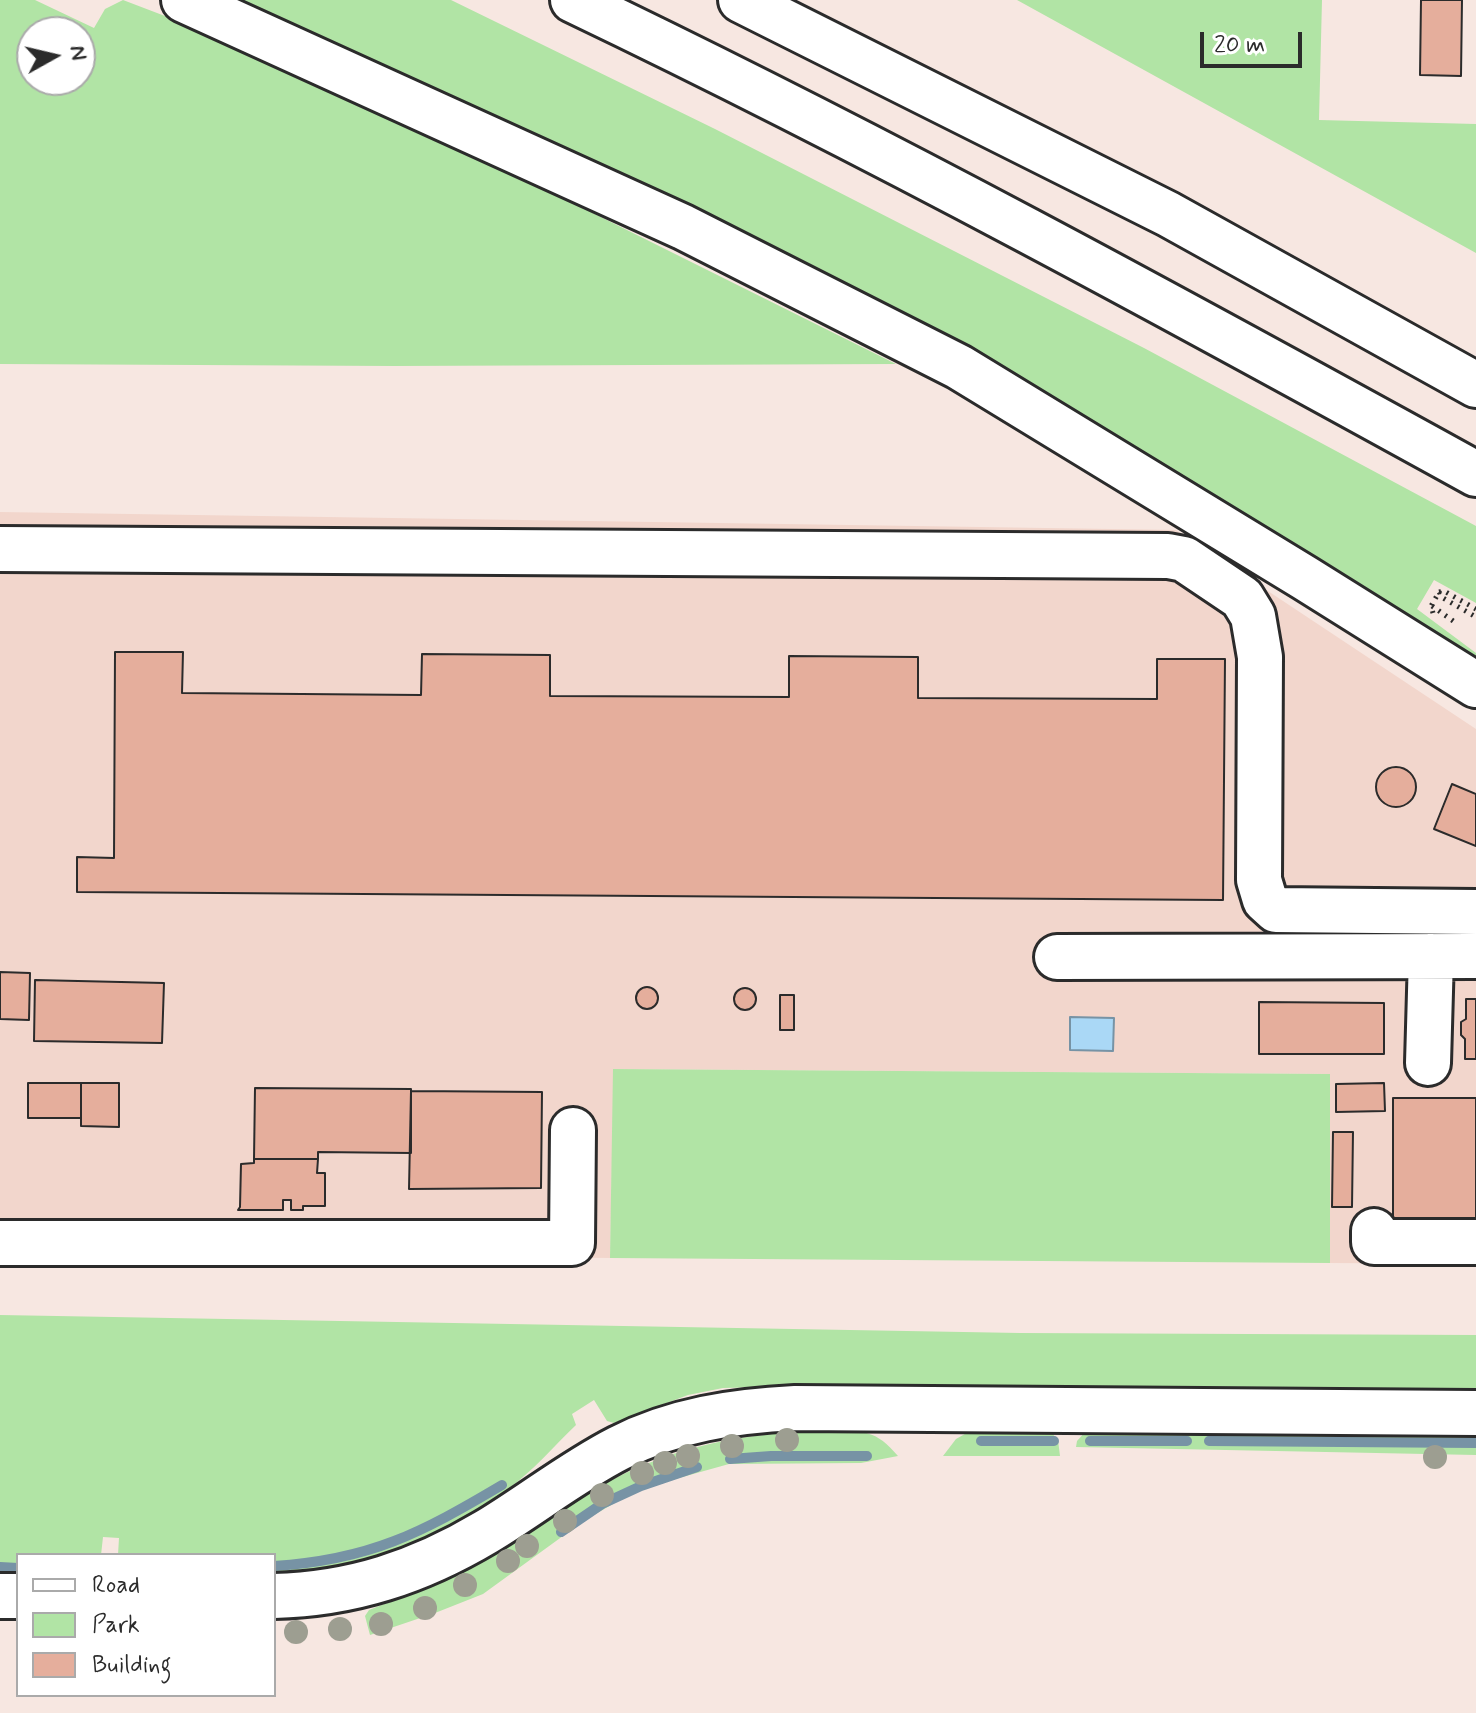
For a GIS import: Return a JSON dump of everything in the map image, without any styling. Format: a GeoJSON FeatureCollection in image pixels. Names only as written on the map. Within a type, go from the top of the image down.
{"type":"FeatureCollection","features":[{"type":"Feature","properties":{"kind":"main road"},"geometry":{"type":"LineString","coordinates":[[184,0],[683,227],[959,367],[1476,685]]}},
{"type":"Feature","properties":{"kind":"main road"},"geometry":{"type":"LineString","coordinates":[[573,0],[759,89],[1157,298],[1476,474]]}},
{"type":"Feature","properties":{"kind":"main road"},"geometry":{"type":"LineString","coordinates":[[741,0],[1168,214],[1476,385]]}},
{"type":"Feature","properties":{"kind":"main road"},"geometry":{"type":"LineString","coordinates":[[0,549],[1168,556],[1184,559],[1242,598],[1253,616],[1260,657],[1259,880],[1265,900],[1276,910],[1476,912]]}},
{"type":"Feature","properties":{"kind":"main road"},"geometry":{"type":"LineString","coordinates":[[1428,1063],[1431,956]]}},
{"type":"Feature","properties":{"kind":"main road"},"geometry":{"type":"LineString","coordinates":[[1057,957],[1476,956]]}},
{"type":"Feature","properties":{"kind":"main road"},"geometry":{"type":"LineString","coordinates":[[0,1243],[572,1243],[573,1130]]}},
{"type":"Feature","properties":{"kind":"main road"},"geometry":{"type":"LineString","coordinates":[[1374,1231],[1374,1242],[1476,1242]]}},
{"type":"Feature","properties":{"kind":"main road"},"geometry":{"type":"LineString","coordinates":[[276,1596],[331,1592],[380,1581],[416,1568],[486,1532],[584,1466],[620,1447],[652,1433],[723,1414],[795,1408],[1476,1413]]}},
{"type":"Feature","properties":{"kind":"path"},"geometry":{"type":"LineString","coordinates":[[1439,592],[1444,591],[1476,609]]}},
{"type":"Feature","properties":{"kind":"path"},"geometry":{"type":"LineString","coordinates":[[1438,609],[1431,606],[1439,592]]}},
{"type":"Feature","properties":{"kind":"path"},"geometry":{"type":"LineString","coordinates":[[1439,592],[1443,598],[1476,617]]}},
{"type":"Feature","properties":{"kind":"shaded area"},"geometry":{"type":"Polygon","coordinates":[[[0,512],[1176,530],[1476,729],[1476,1264],[1330,1263],[1329,1074],[614,1069],[610,1258],[437,1256],[63,1228],[55,1218],[29,1218],[21,1225],[0,1228],[0,512]]]}},
{"type":"Feature","properties":{"kind":"green space"},"geometry":{"type":"Polygon","coordinates":[[[0,0],[35,0],[69,16],[16,16],[16,96],[96,96],[96,25],[105,9],[123,0],[254,50],[390,112],[896,364],[0,364],[0,0]]]}},
{"type":"Feature","properties":{"kind":"green space"},"geometry":{"type":"Polygon","coordinates":[[[216,0],[451,0],[715,129],[1144,348],[1476,526],[1476,603],[1434,580],[1417,609],[1476,653],[1476,668],[1393,617],[216,0]]]}},
{"type":"Feature","properties":{"kind":"green space"},"geometry":{"type":"Polygon","coordinates":[[[1017,0],[1322,0],[1319,120],[1476,124],[1476,253],[1017,0]]]}},
{"type":"Feature","properties":{"kind":"green space"},"geometry":{"type":"Polygon","coordinates":[[[613,1069],[1330,1074],[1330,1263],[610,1258],[613,1069]]]}},
{"type":"Feature","properties":{"kind":"green space"},"geometry":{"type":"Polygon","coordinates":[[[0,1315],[1020,1333],[1476,1335],[1476,1393],[811,1386],[723,1388],[688,1395],[614,1423],[607,1421],[594,1400],[572,1414],[576,1425],[508,1489],[453,1524],[398,1550],[369,1559],[276,1574],[276,1553],[118,1553],[119,1538],[103,1537],[101,1553],[16,1553],[16,1575],[0,1575],[0,1315]]]}},
{"type":"Feature","properties":{"kind":"green space"},"geometry":{"type":"Polygon","coordinates":[[[832,1430],[869,1434],[883,1441],[898,1456],[861,1463],[729,1464],[661,1483],[627,1496],[585,1520],[483,1594],[370,1635],[365,1616],[369,1610],[429,1588],[468,1569],[627,1472],[683,1451],[741,1438],[832,1430]]]}},
{"type":"Feature","properties":{"kind":"green space"},"geometry":{"type":"Polygon","coordinates":[[[972,1430],[1050,1431],[1058,1440],[1060,1456],[943,1456],[956,1439],[972,1430]]]}},
{"type":"Feature","properties":{"kind":"green space"},"geometry":{"type":"Polygon","coordinates":[[[1086,1431],[1476,1433],[1476,1455],[1076,1447],[1086,1431]]]}},
{"type":"Feature","properties":{"kind":"water"},"geometry":{"type":"Polygon","coordinates":[[[1070,1017],[1114,1018],[1113,1051],[1070,1050],[1070,1017]]]}},
{"type":"Feature","properties":{"kind":"building"},"geometry":{"type":"Polygon","coordinates":[[[1421,0],[1462,0],[1461,76],[1420,75],[1421,0]]]}},
{"type":"Feature","properties":{"kind":"building"},"geometry":{"type":"Polygon","coordinates":[[[115,652],[183,652],[182,693],[421,695],[422,654],[550,655],[550,696],[789,697],[789,656],[918,657],[918,698],[1157,699],[1157,659],[1225,659],[1223,900],[77,892],[77,857],[114,858],[115,652]]]}},
{"type":"Feature","properties":{"kind":"building"},"geometry":{"type":"Polygon","coordinates":[[[1396,767],[1410,773],[1416,787],[1410,801],[1396,807],[1382,801],[1376,787],[1382,773],[1396,767]]]}},
{"type":"Feature","properties":{"kind":"building"},"geometry":{"type":"Polygon","coordinates":[[[1452,784],[1476,794],[1476,846],[1434,829],[1452,784]]]}},
{"type":"Feature","properties":{"kind":"building"},"geometry":{"type":"Polygon","coordinates":[[[0,972],[30,973],[29,1020],[0,1019],[0,972]]]}},
{"type":"Feature","properties":{"kind":"building"},"geometry":{"type":"Polygon","coordinates":[[[35,980],[164,983],[162,1043],[34,1041],[35,980]]]}},
{"type":"Feature","properties":{"kind":"building"},"geometry":{"type":"Polygon","coordinates":[[[647,987],[655,990],[658,998],[655,1006],[647,1009],[639,1006],[636,998],[639,990],[647,987]]]}},
{"type":"Feature","properties":{"kind":"building"},"geometry":{"type":"Polygon","coordinates":[[[745,988],[753,991],[756,999],[753,1007],[745,1010],[737,1007],[734,999],[737,991],[745,988]]]}},
{"type":"Feature","properties":{"kind":"building"},"geometry":{"type":"Polygon","coordinates":[[[780,995],[794,995],[794,1030],[780,1030],[780,995]]]}},
{"type":"Feature","properties":{"kind":"building"},"geometry":{"type":"Polygon","coordinates":[[[1466,999],[1476,999],[1476,1059],[1465,1059],[1465,1039],[1461,1035],[1461,1022],[1466,1019],[1466,999]]]}},
{"type":"Feature","properties":{"kind":"building"},"geometry":{"type":"Polygon","coordinates":[[[1259,1002],[1384,1003],[1384,1054],[1259,1054],[1259,1002]]]}},
{"type":"Feature","properties":{"kind":"building"},"geometry":{"type":"Polygon","coordinates":[[[28,1083],[81,1083],[81,1118],[28,1118],[28,1083]]]}},
{"type":"Feature","properties":{"kind":"building"},"geometry":{"type":"Polygon","coordinates":[[[81,1083],[119,1083],[119,1127],[81,1126],[81,1083]]]}},
{"type":"Feature","properties":{"kind":"building"},"geometry":{"type":"Polygon","coordinates":[[[1384,1083],[1385,1111],[1336,1112],[1336,1084],[1384,1083]]]}},
{"type":"Feature","properties":{"kind":"building"},"geometry":{"type":"Polygon","coordinates":[[[255,1088],[411,1089],[411,1153],[318,1152],[318,1159],[254,1159],[255,1088]]]}},
{"type":"Feature","properties":{"kind":"building"},"geometry":{"type":"Polygon","coordinates":[[[411,1091],[542,1092],[541,1188],[409,1189],[411,1091]]]}},
{"type":"Feature","properties":{"kind":"building"},"geometry":{"type":"Polygon","coordinates":[[[1393,1098],[1476,1098],[1476,1223],[1393,1223],[1393,1098]]]}},
{"type":"Feature","properties":{"kind":"building"},"geometry":{"type":"Polygon","coordinates":[[[1333,1132],[1353,1132],[1352,1207],[1332,1207],[1333,1132]]]}},
{"type":"Feature","properties":{"kind":"building"},"geometry":{"type":"Polygon","coordinates":[[[254,1159],[318,1159],[317,1173],[325,1173],[325,1206],[303,1206],[303,1210],[291,1210],[291,1200],[283,1200],[283,1210],[238,1210],[241,1164],[254,1163],[254,1159]]]}},
{"type":"Feature","properties":{"kind":"waterway"},"geometry":{"type":"LineString","coordinates":[[981,1441],[1054,1441]]}},
{"type":"Feature","properties":{"kind":"waterway"},"geometry":{"type":"LineString","coordinates":[[1090,1441],[1187,1441]]}},
{"type":"Feature","properties":{"kind":"waterway"},"geometry":{"type":"LineString","coordinates":[[1209,1441],[1476,1443]]}},
{"type":"Feature","properties":{"kind":"waterway"},"geometry":{"type":"LineString","coordinates":[[730,1459],[867,1456]]}},
{"type":"Feature","properties":{"kind":"waterway"},"geometry":{"type":"LineString","coordinates":[[561,1532],[602,1504],[641,1486],[697,1467]]}},
{"type":"Feature","properties":{"kind":"waterway"},"geometry":{"type":"LineString","coordinates":[[276,1566],[339,1558],[394,1541],[446,1517],[502,1485]]}},
{"type":"Feature","properties":{"kind":"waterway"},"geometry":{"type":"LineString","coordinates":[[0,1567],[16,1568]]}}]}
